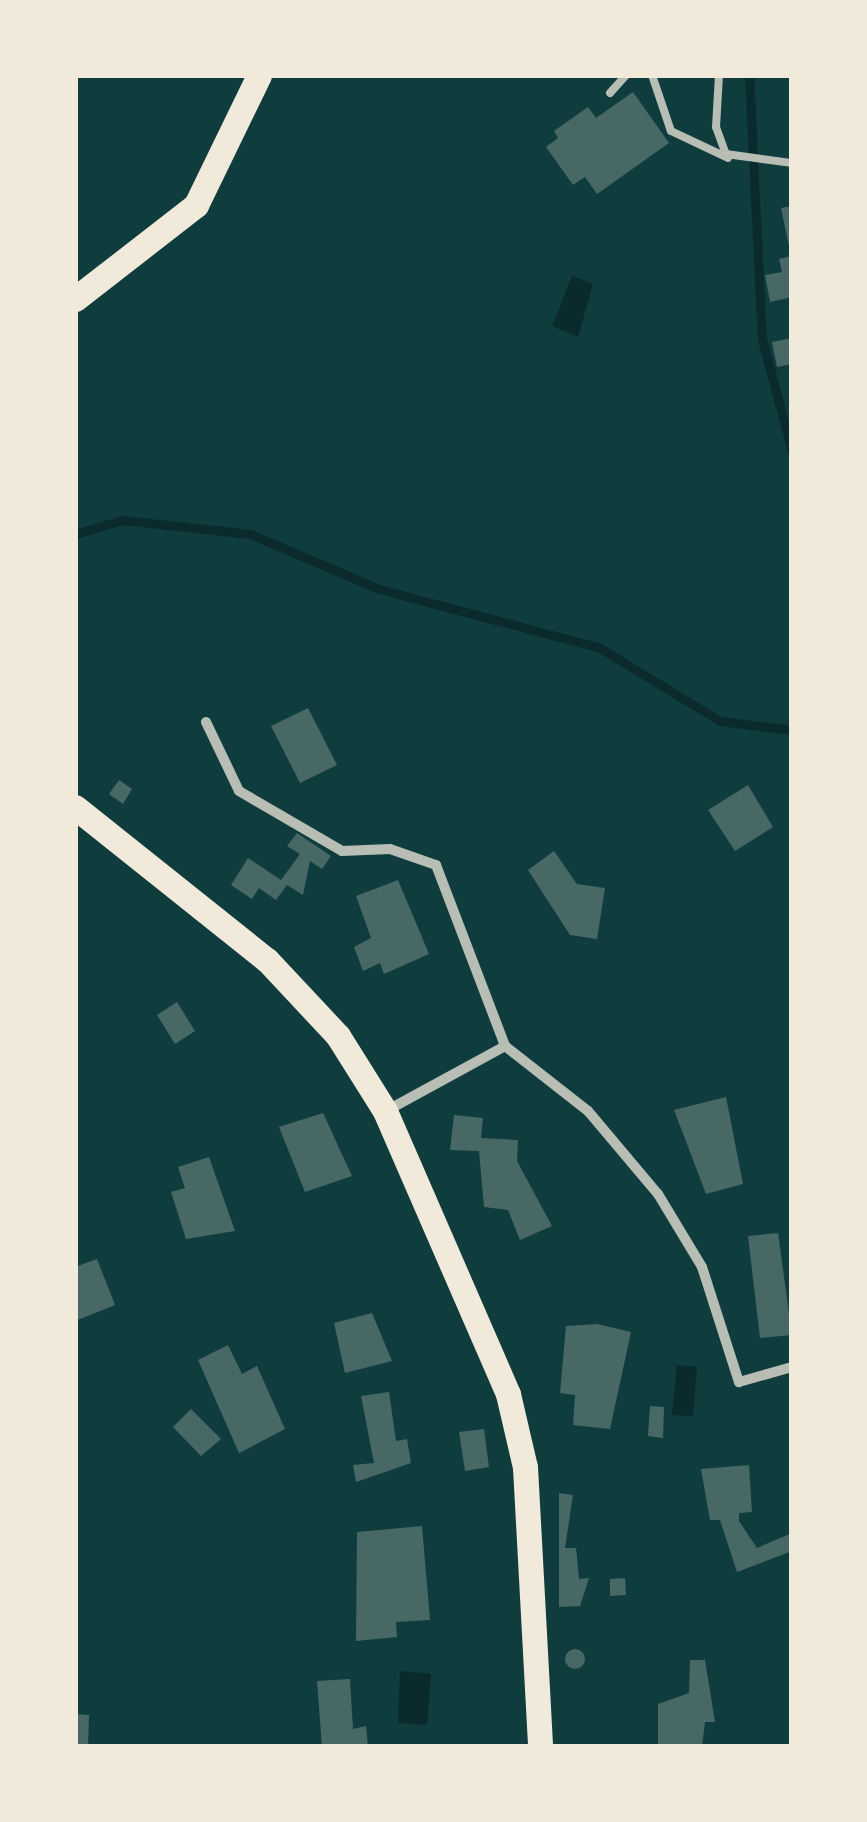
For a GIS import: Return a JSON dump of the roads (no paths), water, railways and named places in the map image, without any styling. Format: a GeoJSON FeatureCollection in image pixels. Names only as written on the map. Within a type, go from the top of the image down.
{"type":"FeatureCollection","features":[{"type":"Feature","properties":{"kind":"main road"},"geometry":{"type":"LineString","coordinates":[[75,299],[196,205],[259,75]]}},
{"type":"Feature","properties":{"kind":"main road"},"geometry":{"type":"LineString","coordinates":[[75,807],[267,960],[338,1036],[385,1111],[508,1394],[524,1467],[537,1745]]}},
{"type":"Feature","properties":{"kind":"street"},"geometry":{"type":"LineString","coordinates":[[206,722],[239,791],[342,850],[390,849],[436,865],[505,1046],[588,1111],[658,1194],[702,1267],[739,1382],[792,1367]]}},
{"type":"Feature","properties":{"kind":"street"},"geometry":{"type":"LineString","coordinates":[[385,1111],[505,1046]]}},
{"type":"Feature","properties":{"kind":"lane"},"geometry":{"type":"LineString","coordinates":[[610,93],[626,75]]}},
{"type":"Feature","properties":{"kind":"lane"},"geometry":{"type":"LineString","coordinates":[[652,75],[670,131],[692,148],[736,160],[792,163]]}},
{"type":"Feature","properties":{"kind":"lane"},"geometry":{"type":"LineString","coordinates":[[720,75],[720,144],[736,160]]}},
{"type":"Feature","properties":{"kind":"water"},"geometry":{"type":"Polygon","coordinates":[[[572,276],[593,284],[578,337],[552,326],[572,276]]]}},
{"type":"Feature","properties":{"kind":"water"},"geometry":{"type":"Polygon","coordinates":[[[677,1365],[697,1367],[693,1416],[672,1415],[677,1365]]]}},
{"type":"Feature","properties":{"kind":"water"},"geometry":{"type":"Polygon","coordinates":[[[400,1671],[431,1674],[427,1725],[398,1723],[400,1671]]]}},
{"type":"Feature","properties":{"kind":"waterway"},"geometry":{"type":"LineString","coordinates":[[749,75],[762,339],[792,452]]}},
{"type":"Feature","properties":{"kind":"waterway"},"geometry":{"type":"LineString","coordinates":[[75,534],[122,520],[250,534],[379,589],[600,648],[720,721],[792,730]]}}]}
